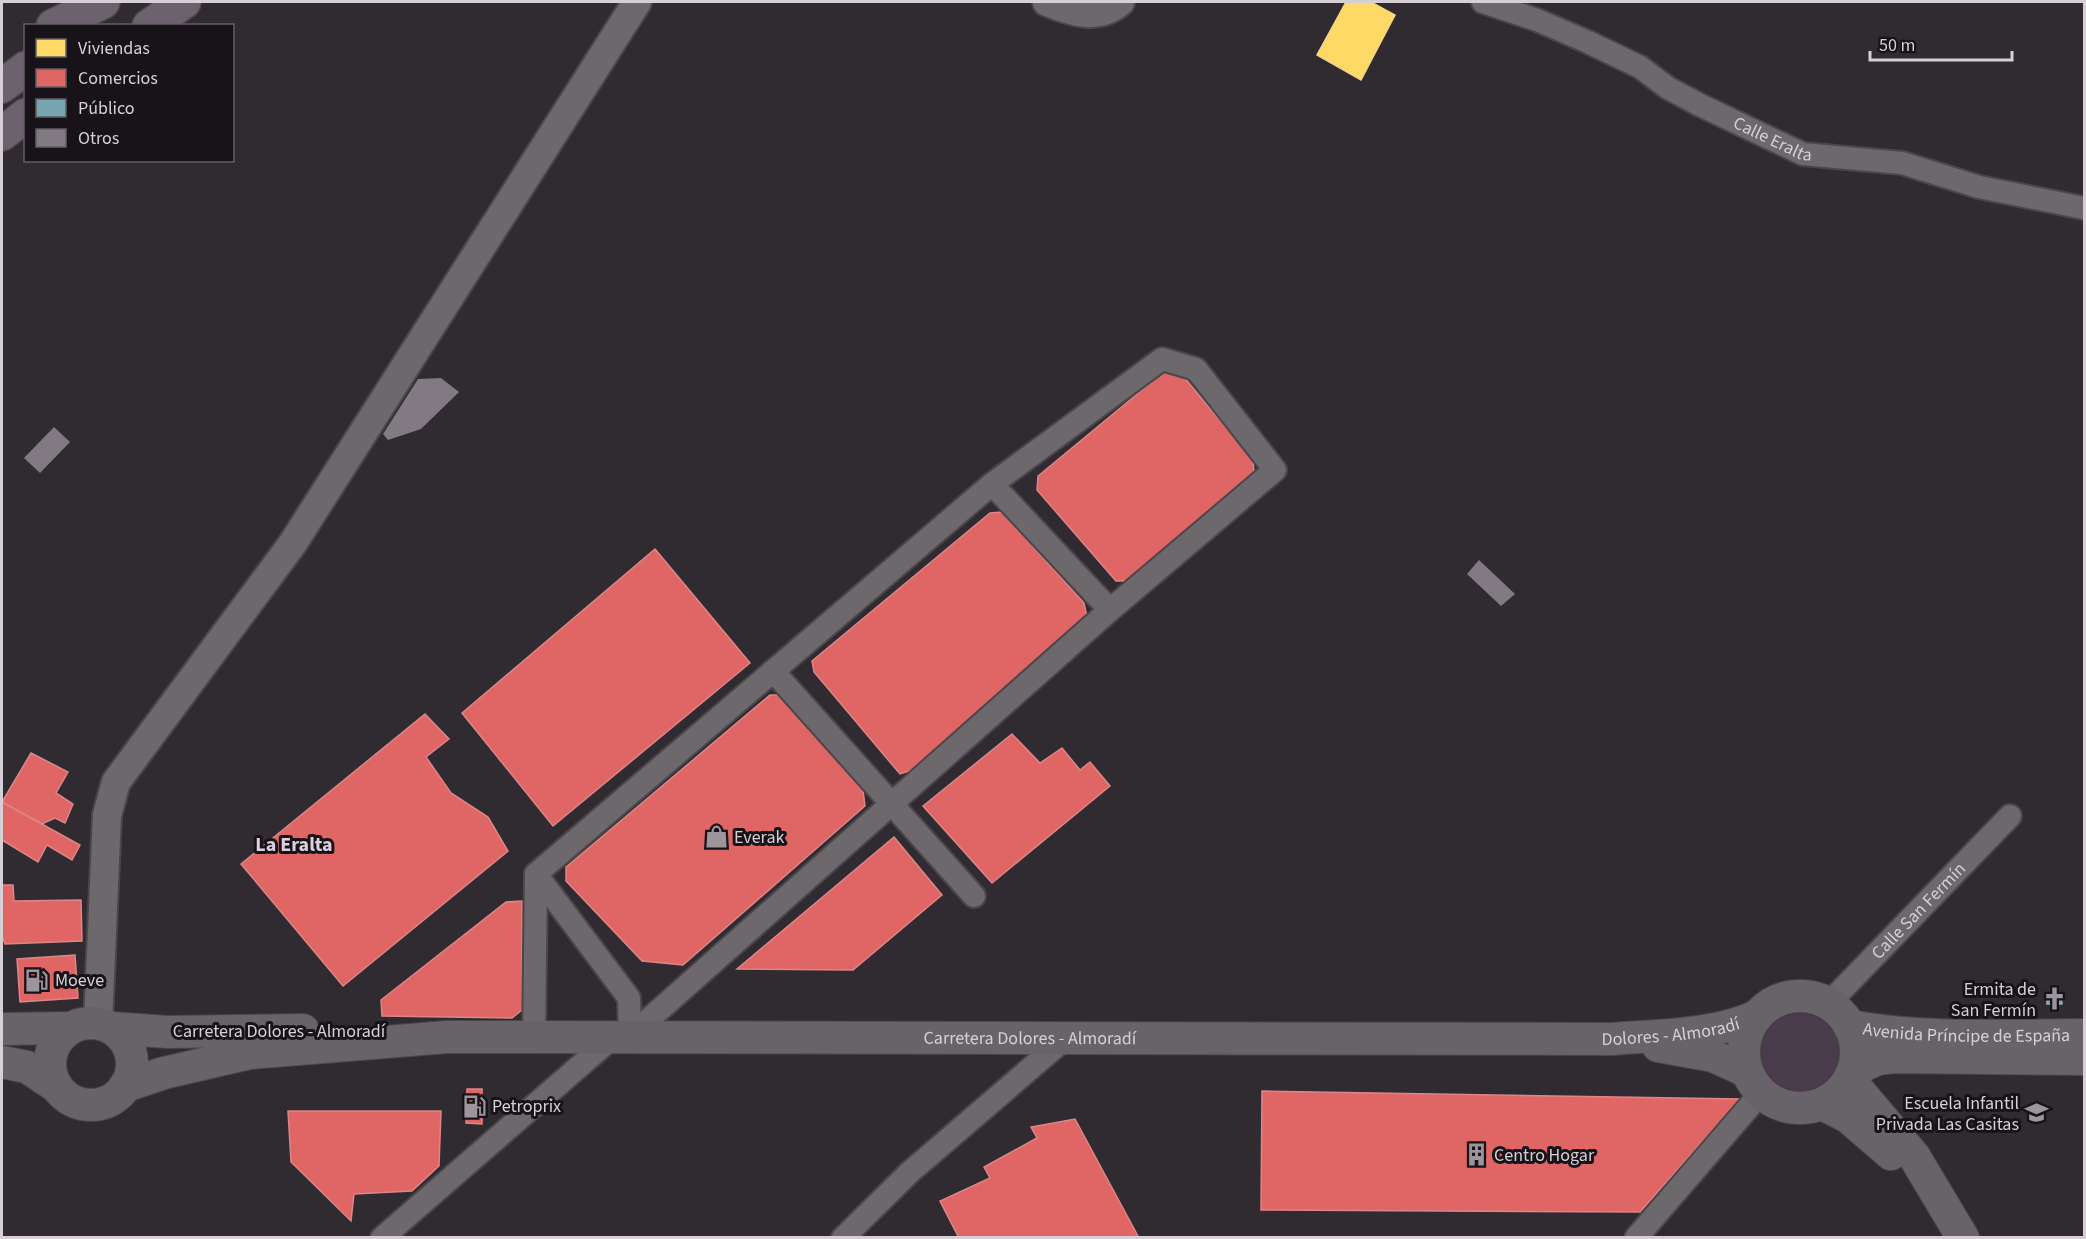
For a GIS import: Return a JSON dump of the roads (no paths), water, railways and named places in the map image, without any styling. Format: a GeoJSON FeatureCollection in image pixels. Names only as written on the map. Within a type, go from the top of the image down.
{"type":"FeatureCollection","features":[{"type":"Feature","properties":{"kind":"highway"},"geometry":{"type":"LineString","coordinates":[[57,24],[103,2]]}},
{"type":"Feature","properties":{"kind":"highway"},"geometry":{"type":"LineString","coordinates":[[87,24],[117,2]]}},
{"type":"Feature","properties":{"kind":"highway"},"geometry":{"type":"LineString","coordinates":[[152,24],[184,2]]}},
{"type":"Feature","properties":{"kind":"highway"},"geometry":{"type":"LineString","coordinates":[[2,58],[24,44]]}},
{"type":"Feature","properties":{"kind":"highway"},"geometry":{"type":"LineString","coordinates":[[2,86],[24,70]]}},
{"type":"Feature","properties":{"kind":"highway"},"geometry":{"type":"LineString","coordinates":[[2,134],[24,118]]}},
{"type":"Feature","properties":{"kind":"main road","name":"Dolores - Almoradí"},"geometry":{"type":"LineString","coordinates":[[1613,1039],[1690,1034],[1736,1025],[1757,1016],[1782,999],[1796,996],[1810,997],[1839,1015]]}},
{"type":"Feature","properties":{"kind":"main road"},"geometry":{"type":"LineString","coordinates":[[1839,1015],[1854,1038],[1855,1058],[1852,1072],[1839,1092],[1822,1104],[1848,1117],[1890,1152],[1948,1238]]}},
{"type":"Feature","properties":{"kind":"main road","name":"Avenida Príncipe de España"},"geometry":{"type":"LineString","coordinates":[[1839,1015],[1906,1033],[2085,1035]]}},
{"type":"Feature","properties":{"kind":"main road","name":"Dolores - Almoradí"},"geometry":{"type":"LineString","coordinates":[[1754,1082],[1744,1042],[1757,1016]]}},
{"type":"Feature","properties":{"kind":"main road","name":"Carretera Dolores - Almoradí"},"geometry":{"type":"LineString","coordinates":[[2,1029],[93,1026],[167,1032],[386,1029],[447,1037]]}},
{"type":"Feature","properties":{"kind":"main road"},"geometry":{"type":"LineString","coordinates":[[2,1062],[27,1067],[57,1087],[66,1096],[92,1105],[116,1096],[125,1086],[132,1061],[121,1036],[93,1026],[60,1036],[53,1048],[50,1061],[51,1075],[57,1087]]}},
{"type":"Feature","properties":{"kind":"main road","name":"Carretera Dolores - Almoradí"},"geometry":{"type":"LineString","coordinates":[[125,1086],[164,1073],[250,1053],[447,1037],[1613,1039]]}},
{"type":"Feature","properties":{"kind":"main road","name":"Dolores - Almoradí"},"geometry":{"type":"LineString","coordinates":[[1613,1039],[1713,1056],[1754,1082],[1777,1104],[1799,1109],[1822,1104]]}},
{"type":"Feature","properties":{"kind":"main road","name":"Avenida Príncipe de España"},"geometry":{"type":"LineString","coordinates":[[1852,1072],[1878,1059],[1894,1057],[2085,1059]]}},
{"type":"Feature","properties":{"kind":"main road"},"geometry":{"type":"LineString","coordinates":[[1852,1072],[1858,1090],[1914,1156],[1963,1238]]}},
{"type":"Feature","properties":{"kind":"street"},"geometry":{"type":"LineString","coordinates":[[93,1026],[107,815],[117,782],[293,543],[637,2]]}},
{"type":"Feature","properties":{"kind":"street"},"geometry":{"type":"LineString","coordinates":[[1047,2],[1084,14],[1113,8],[1120,2]]}},
{"type":"Feature","properties":{"kind":"street","name":"Calle Eralta"},"geometry":{"type":"LineString","coordinates":[[1483,2],[1537,20],[1588,42],[1640,67],[1668,88],[1700,105],[1803,154],[1902,163],[1979,187],[2085,208]]}},
{"type":"Feature","properties":{"kind":"street"},"geometry":{"type":"LineString","coordinates":[[382,1238],[893,806],[1110,610],[1275,470],[1196,369],[1162,359],[992,484],[536,874],[534,1036]]}},
{"type":"Feature","properties":{"kind":"street"},"geometry":{"type":"LineString","coordinates":[[992,484],[1110,610]]}},
{"type":"Feature","properties":{"kind":"street"},"geometry":{"type":"LineString","coordinates":[[773,671],[974,896]]}},
{"type":"Feature","properties":{"kind":"street","name":"Calle San Fermín"},"geometry":{"type":"LineString","coordinates":[[1839,1015],[2010,816]]}},
{"type":"Feature","properties":{"kind":"street"},"geometry":{"type":"LineString","coordinates":[[536,874],[628,998],[621,1036]]}},
{"type":"Feature","properties":{"kind":"street"},"geometry":{"type":"LineString","coordinates":[[843,1238],[910,1172],[1067,1037]]}},
{"type":"Feature","properties":{"kind":"street"},"geometry":{"type":"LineString","coordinates":[[1636,1238],[1754,1082]]}},
{"type":"Feature","properties":{"kind":"place","name":"Everak"},"geometry":{"type":"Point","coordinates":[716,837]}},
{"type":"Feature","properties":{"kind":"place","name":"Moeve"},"geometry":{"type":"Point","coordinates":[37,980]}},
{"type":"Feature","properties":{"kind":"place","name":"Ermita de San Fermín"},"geometry":{"type":"Point","coordinates":[2054,999]}},
{"type":"Feature","properties":{"kind":"place","name":"Petroprix"},"geometry":{"type":"Point","coordinates":[474,1106]}},
{"type":"Feature","properties":{"kind":"place","name":"Escuela Infantil Privada Las Casitas"},"geometry":{"type":"Point","coordinates":[2037,1113]}},
{"type":"Feature","properties":{"kind":"place","name":"Centro Hogar"},"geometry":{"type":"Point","coordinates":[1476,1155]}},
{"type":"Feature","properties":{"kind":"district","name":"La Eralta"},"geometry":{"type":"Point","coordinates":[294,845]}}]}
